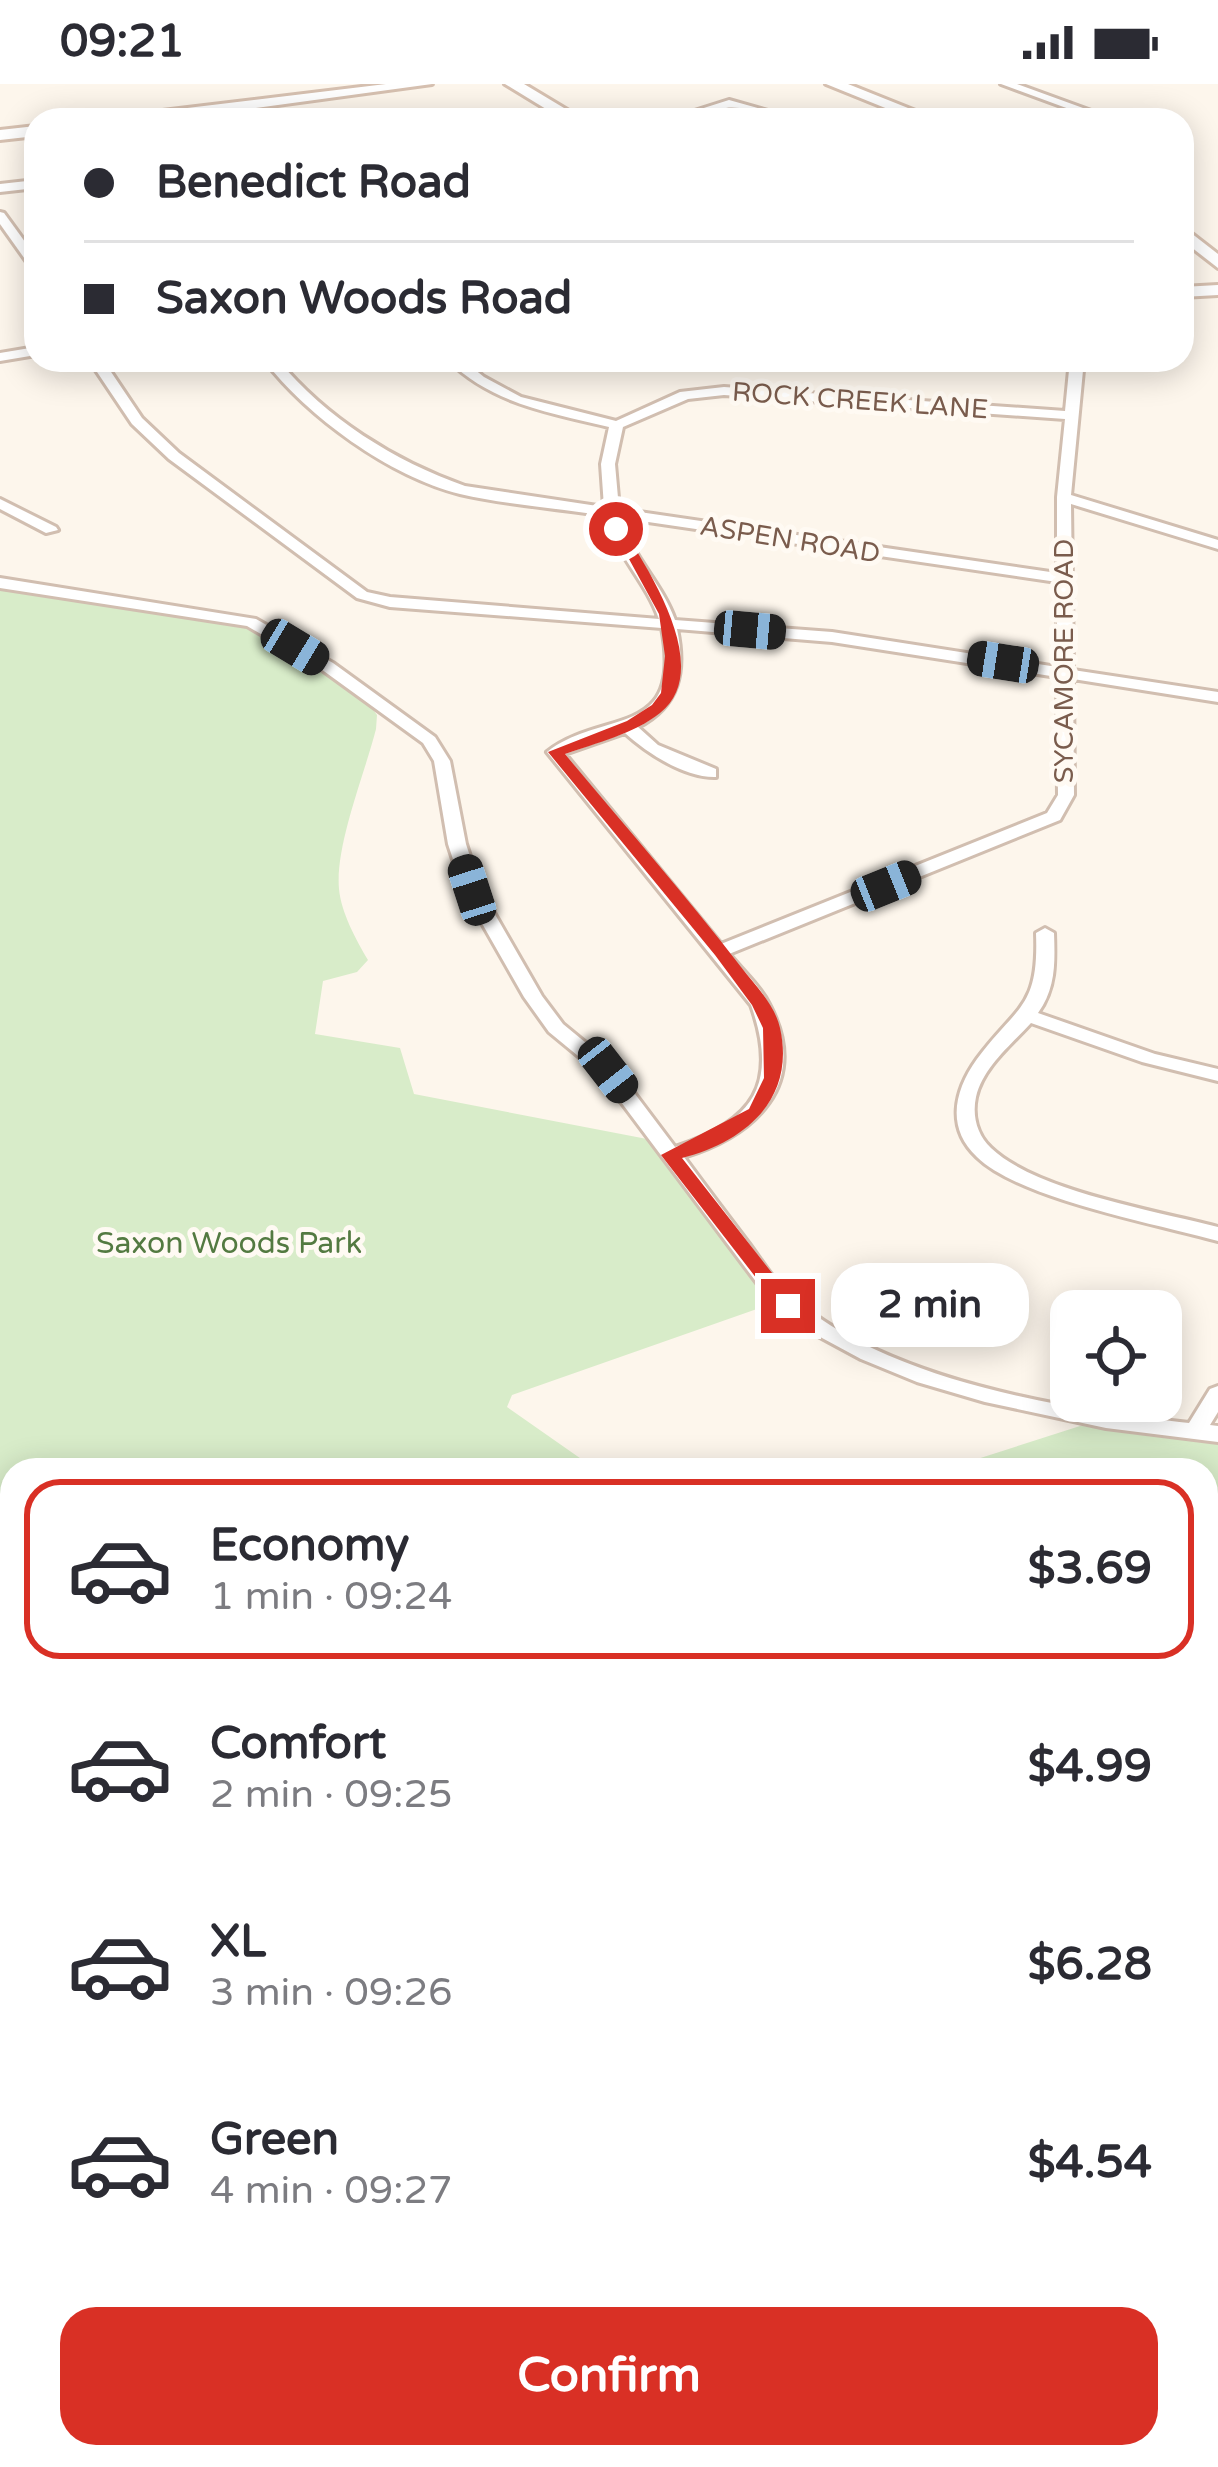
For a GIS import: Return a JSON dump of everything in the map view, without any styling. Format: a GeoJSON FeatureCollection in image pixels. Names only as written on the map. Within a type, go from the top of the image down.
{"type":"FeatureCollection","features":[{"type":"Feature","properties":{"kind":"street"},"geometry":{"type":"LineString","coordinates":[[279,108],[424,84]]}},
{"type":"Feature","properties":{"kind":"street"},"geometry":{"type":"LineString","coordinates":[[512,84],[555,108]]}},
{"type":"Feature","properties":{"kind":"street"},"geometry":{"type":"LineString","coordinates":[[834,84],[898,108]]}},
{"type":"Feature","properties":{"kind":"street"},"geometry":{"type":"LineString","coordinates":[[1012,86],[1032,84]]}},
{"type":"Feature","properties":{"kind":"street"},"geometry":{"type":"LineString","coordinates":[[1012,86],[1075,108]]}},
{"type":"Feature","properties":{"kind":"street"},"geometry":{"type":"LineString","coordinates":[[215,94],[230,108]]}},
{"type":"Feature","properties":{"kind":"street"},"geometry":{"type":"LineString","coordinates":[[712,108],[729,103],[747,108]]}},
{"type":"Feature","properties":{"kind":"street"},"geometry":{"type":"LineString","coordinates":[[0,216],[24,249]]}},
{"type":"Feature","properties":{"kind":"street"},"geometry":{"type":"LineString","coordinates":[[1194,241],[1218,259]]}},
{"type":"Feature","properties":{"kind":"street"},"geometry":{"type":"LineString","coordinates":[[104,372],[137,421],[174,456],[362,595],[390,602],[832,637],[1218,697]]}},
{"type":"Feature","properties":{"kind":"street","name":"ASPEN ROAD"},"geometry":{"type":"LineString","coordinates":[[283,372],[311,401],[379,449],[440,483],[1064,579]]}},
{"type":"Feature","properties":{"kind":"street"},"geometry":{"type":"LineString","coordinates":[[469,372],[516,400],[617,425],[610,438],[616,529],[668,623],[669,693],[658,708],[627,725],[555,752],[721,952],[772,1028],[772,1078],[757,1112],[694,1149],[670,1155]]}},
{"type":"Feature","properties":{"kind":"street","name":"SYCAMORE ROAD"},"geometry":{"type":"LineString","coordinates":[[721,952],[1054,816],[1066,795],[1064,497],[1076,372]]}},
{"type":"Feature","properties":{"kind":"street","name":"ROCK CREEK LANE"},"geometry":{"type":"LineString","coordinates":[[617,425],[685,394],[724,392],[1071,416]]}},
{"type":"Feature","properties":{"kind":"street"},"geometry":{"type":"LineString","coordinates":[[1064,497],[1218,545]]}},
{"type":"Feature","properties":{"kind":"street"},"geometry":{"type":"LineString","coordinates":[[0,503],[50,530]]}},
{"type":"Feature","properties":{"kind":"street"},"geometry":{"type":"LineString","coordinates":[[0,583],[251,622],[327,666],[412,725],[437,749],[472,890],[532,997],[556,1028],[608,1070],[776,1294],[815,1325],[879,1360],[1046,1408],[1207,1433],[1218,1394]]}},
{"type":"Feature","properties":{"kind":"street"},"geometry":{"type":"LineString","coordinates":[[627,725],[672,760],[710,773]]}},
{"type":"Feature","properties":{"kind":"street"},"geometry":{"type":"LineString","coordinates":[[1045,933],[1047,977],[1030,1017],[971,1083],[963,1112],[976,1144],[1023,1175],[1218,1234]]}},
{"type":"Feature","properties":{"kind":"street"},"geometry":{"type":"LineString","coordinates":[[1030,1017],[1149,1058],[1218,1075]]}},
{"type":"Feature","properties":{"kind":"green space","name":"Saxon Woods Park"},"geometry":{"type":"Polygon","coordinates":[[[0,588],[235,623],[295,651],[369,704],[377,715],[376,729],[339,871],[343,907],[368,960],[357,972],[323,981],[315,1034],[400,1048],[414,1094],[647,1139],[777,1302],[512,1395],[507,1407],[580,1458],[0,1458],[0,588]]]}},
{"type":"Feature","properties":{"kind":"green space"},"geometry":{"type":"Polygon","coordinates":[[[1080,1426],[1218,1430],[1218,1458],[980,1458],[1080,1426]]]}},
{"type":"Feature","properties":{"kind":"route"},"geometry":{"type":"LineString","coordinates":[[616,529],[666,614],[672,656],[669,693],[658,708],[632,724],[555,752],[721,952],[772,1028],[772,1078],[757,1112],[694,1149],[670,1155],[788,1306]]}}]}
